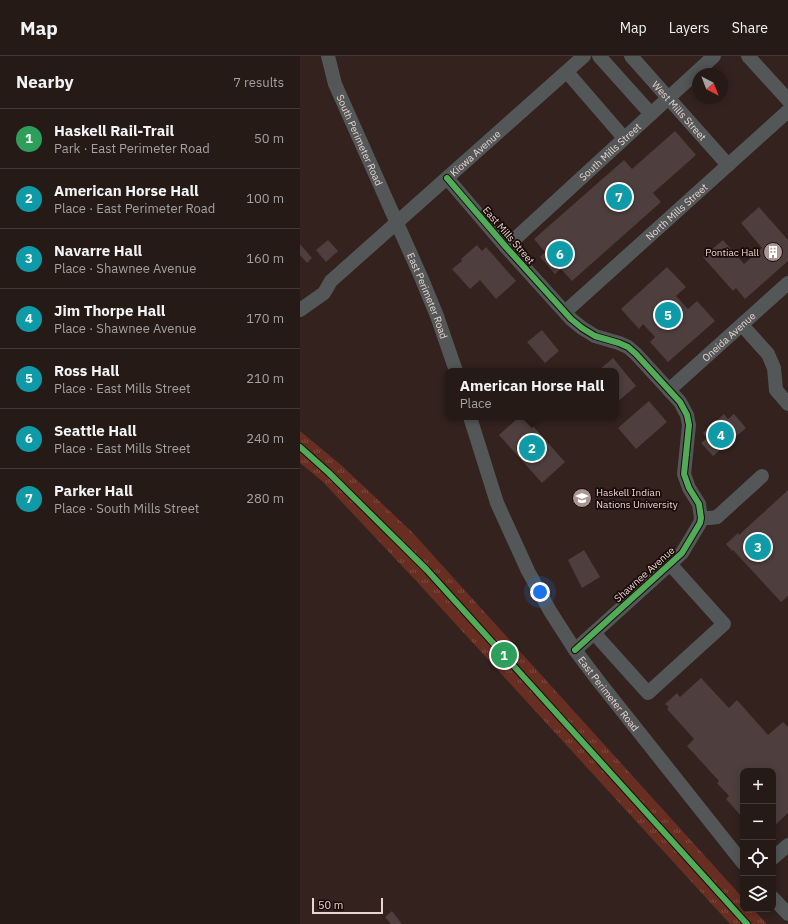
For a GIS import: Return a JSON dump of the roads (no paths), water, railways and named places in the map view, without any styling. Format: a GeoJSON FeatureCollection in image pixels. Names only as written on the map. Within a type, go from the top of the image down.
{"type":"FeatureCollection","features":[{"type":"Feature","properties":{"kind":"street","name":"South Perimeter Road"},"geometry":{"type":"LineString","coordinates":[[328,56],[335,84],[396,222]]}},
{"type":"Feature","properties":{"kind":"street","name":"Kiowa Avenue"},"geometry":{"type":"LineString","coordinates":[[300,310],[324,293],[331,282],[396,222],[584,56]]}},
{"type":"Feature","properties":{"kind":"street"},"geometry":{"type":"LineString","coordinates":[[599,56],[651,114]]}},
{"type":"Feature","properties":{"kind":"street","name":"West Mills Street"},"geometry":{"type":"LineString","coordinates":[[631,56],[728,165]]}},
{"type":"Feature","properties":{"kind":"street","name":"South Mills Street"},"geometry":{"type":"LineString","coordinates":[[506,247],[714,56]]}},
{"type":"Feature","properties":{"kind":"street"},"geometry":{"type":"LineString","coordinates":[[748,56],[788,100]]}},
{"type":"Feature","properties":{"kind":"street"},"geometry":{"type":"LineString","coordinates":[[567,72],[624,138]]}},
{"type":"Feature","properties":{"kind":"street","name":"North Mills Street"},"geometry":{"type":"LineString","coordinates":[[564,312],[788,111]]}},
{"type":"Feature","properties":{"kind":"street","name":"East Mills Street"},"geometry":{"type":"LineString","coordinates":[[447,178],[564,312],[582,328],[595,336],[619,343],[628,348],[636,354],[669,390]]}},
{"type":"Feature","properties":{"kind":"street","name":"East Perimeter Road"},"geometry":{"type":"LineString","coordinates":[[396,222],[432,302],[455,368]]}},
{"type":"Feature","properties":{"kind":"street","name":"Oneida Avenue"},"geometry":{"type":"LineString","coordinates":[[669,390],[788,283]]}},
{"type":"Feature","properties":{"kind":"street"},"geometry":{"type":"LineString","coordinates":[[742,325],[768,354],[774,368],[776,390],[788,404]]}},
{"type":"Feature","properties":{"kind":"street"},"geometry":{"type":"LineString","coordinates":[[669,390],[680,402],[687,415],[689,425],[684,474],[689,488],[699,504],[701,518],[717,517],[762,476]]}},
{"type":"Feature","properties":{"kind":"street","name":"East Perimeter Road"},"geometry":{"type":"LineString","coordinates":[[471,420],[497,503],[517,549],[550,611],[575,650],[600,683],[740,859]]}},
{"type":"Feature","properties":{"kind":"street","name":"Shawnee Avenue"},"geometry":{"type":"LineString","coordinates":[[575,650],[682,553],[698,527],[701,518]]}},
{"type":"Feature","properties":{"kind":"street"},"geometry":{"type":"LineString","coordinates":[[594,632],[648,693],[724,624],[670,564]]}},
{"type":"Feature","properties":{"kind":"street"},"geometry":{"type":"LineString","coordinates":[[776,855],[788,845]]}},
{"type":"Feature","properties":{"kind":"street"},"geometry":{"type":"LineString","coordinates":[[776,901],[788,914]]}},
{"type":"Feature","properties":{"kind":"place","name":"Parker Hall"},"geometry":{"type":"Point","coordinates":[619,197]}},
{"type":"Feature","properties":{"kind":"place","name":"Pontiac Hall"},"geometry":{"type":"Point","coordinates":[773,252]}},
{"type":"Feature","properties":{"kind":"place","name":"Seattle Hall"},"geometry":{"type":"Point","coordinates":[560,254]}},
{"type":"Feature","properties":{"kind":"place","name":"Ross Hall"},"geometry":{"type":"Point","coordinates":[668,315]}},
{"type":"Feature","properties":{"kind":"place","name":"Jim Thorpe Hall"},"geometry":{"type":"Point","coordinates":[721,435]}},
{"type":"Feature","properties":{"kind":"place","name":"American Horse Hall"},"geometry":{"type":"Point","coordinates":[532,448]}},
{"type":"Feature","properties":{"kind":"place","name":"Haskell Indian Nations University"},"geometry":{"type":"Point","coordinates":[582,498]}},
{"type":"Feature","properties":{"kind":"place","name":"Navarre Hall"},"geometry":{"type":"Point","coordinates":[758,547]}},
{"type":"Feature","properties":{"kind":"place","name":"Haskell Rail-Trail"},"geometry":{"type":"Point","coordinates":[504,655]}}]}
